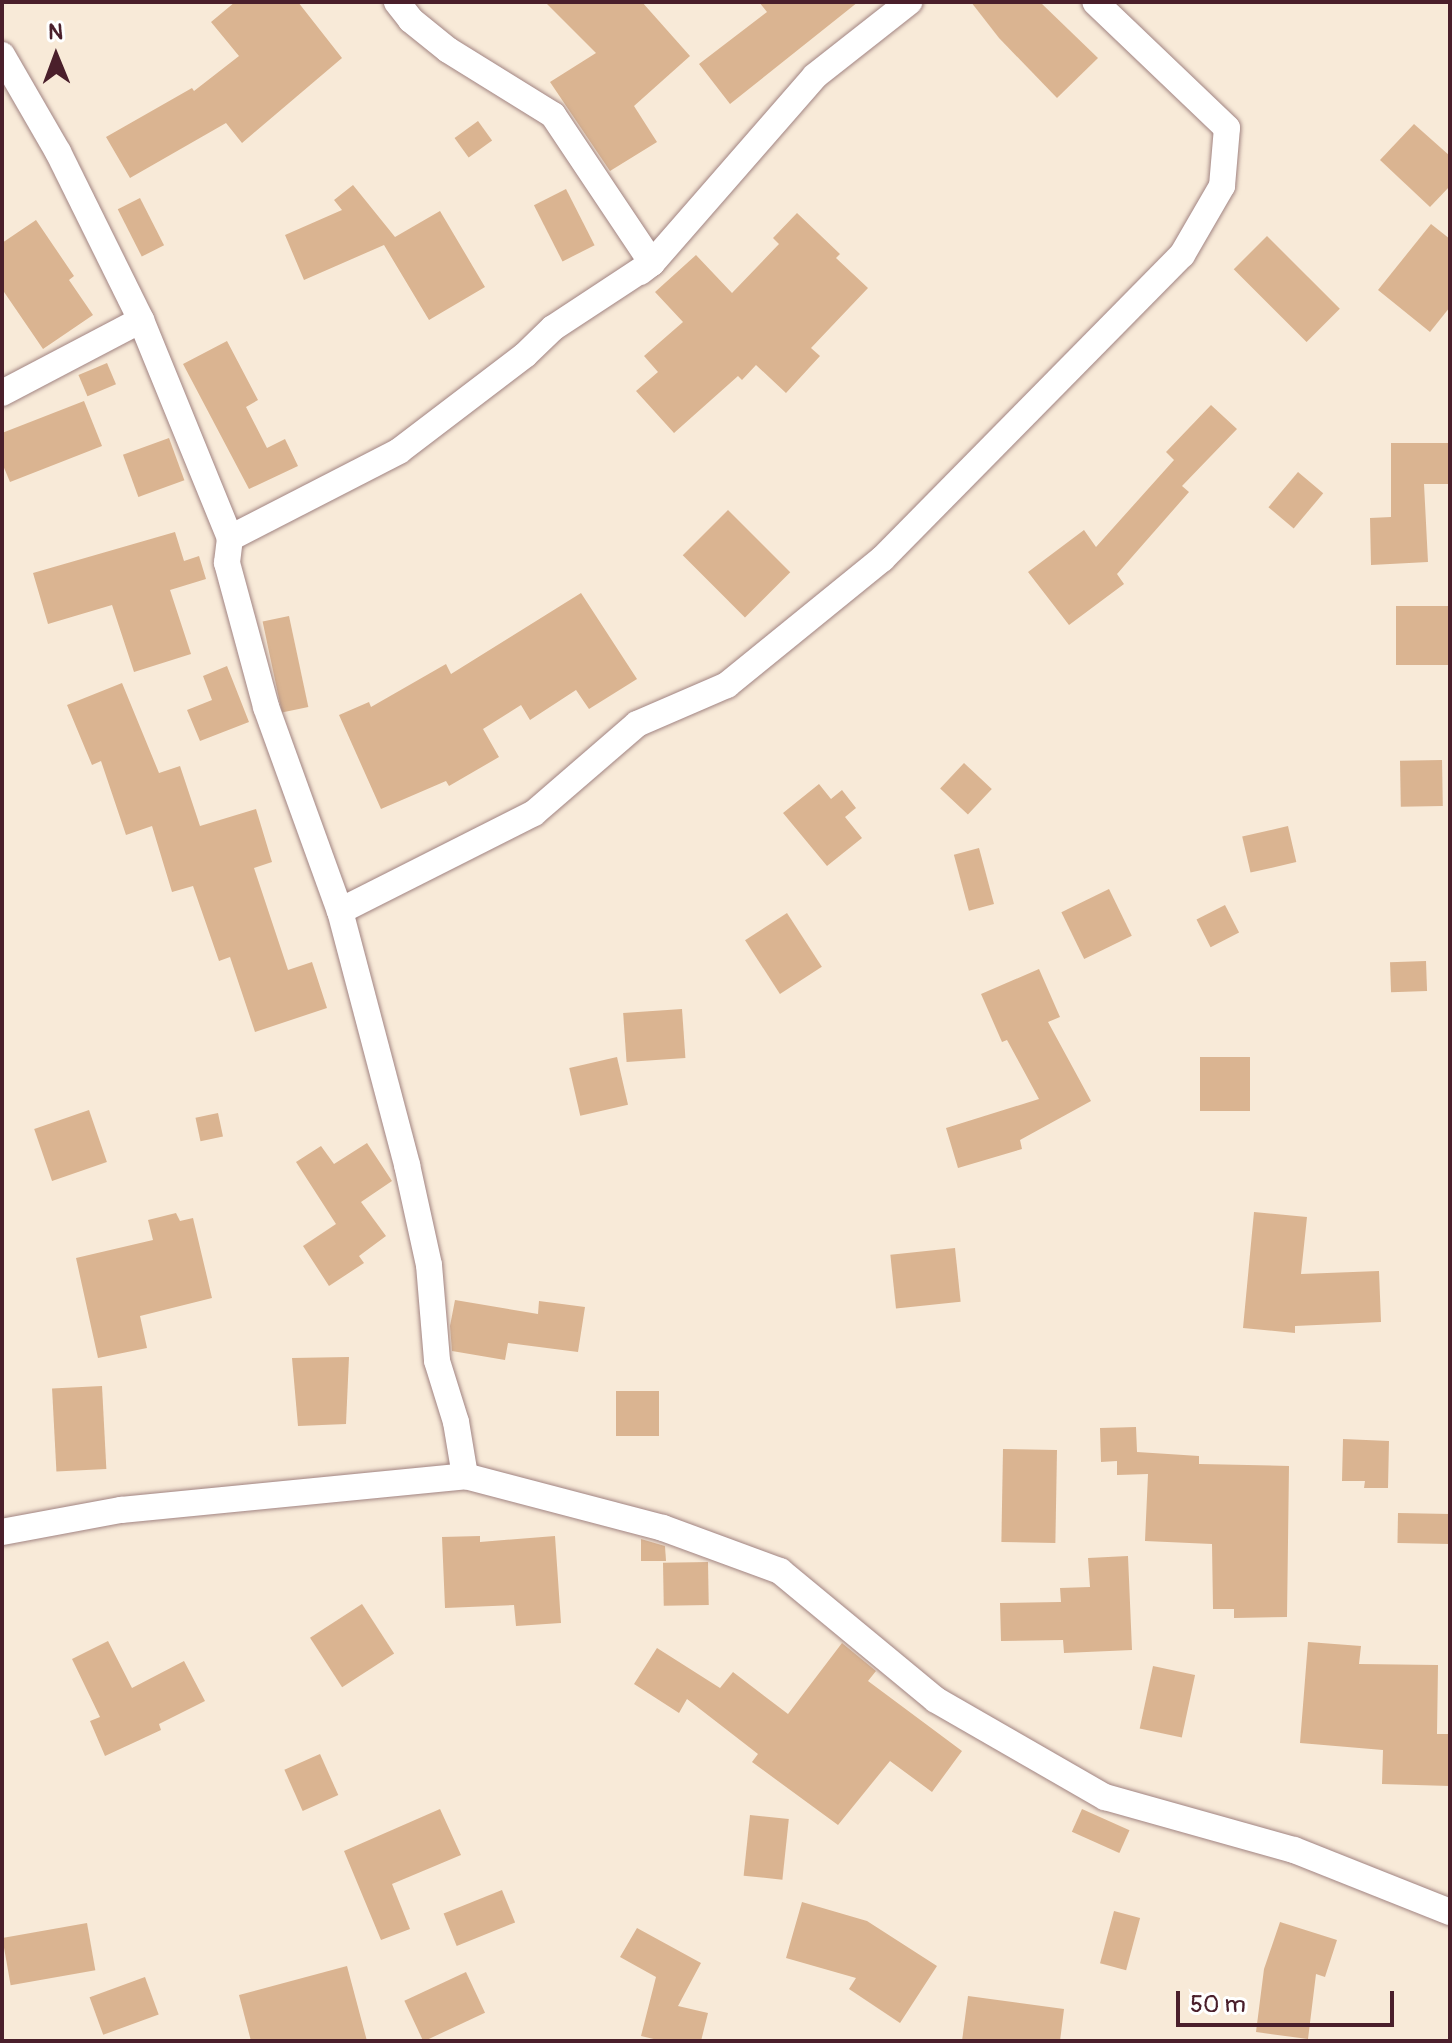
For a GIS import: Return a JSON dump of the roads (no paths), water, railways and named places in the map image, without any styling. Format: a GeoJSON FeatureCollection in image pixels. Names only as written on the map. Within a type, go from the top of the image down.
{"type":"FeatureCollection","features":[{"type":"Feature","properties":{"kind":"street"},"geometry":{"type":"LineString","coordinates":[[397,2],[411,20],[448,50],[553,115],[652,263]]}},
{"type":"Feature","properties":{"kind":"street"},"geometry":{"type":"LineString","coordinates":[[230,538],[399,451],[525,355],[553,328],[652,263],[815,76],[909,2]]}},
{"type":"Feature","properties":{"kind":"street"},"geometry":{"type":"LineString","coordinates":[[340,911],[534,813],[637,724],[727,685],[882,559],[1182,255],[1222,186],[1227,128],[1095,2]]}},
{"type":"Feature","properties":{"kind":"street"},"geometry":{"type":"LineString","coordinates":[[2,55],[58,152],[141,320],[230,538],[227,563],[266,707],[340,911],[429,1265],[437,1361],[456,1422],[465,1476]]}},
{"type":"Feature","properties":{"kind":"street"},"geometry":{"type":"LineString","coordinates":[[2,393],[141,320]]}},
{"type":"Feature","properties":{"kind":"street"},"geometry":{"type":"LineString","coordinates":[[2,1532],[121,1510],[465,1476],[663,1528],[780,1571],[936,1700],[1105,1797],[1294,1850],[1450,1912]]}}]}
